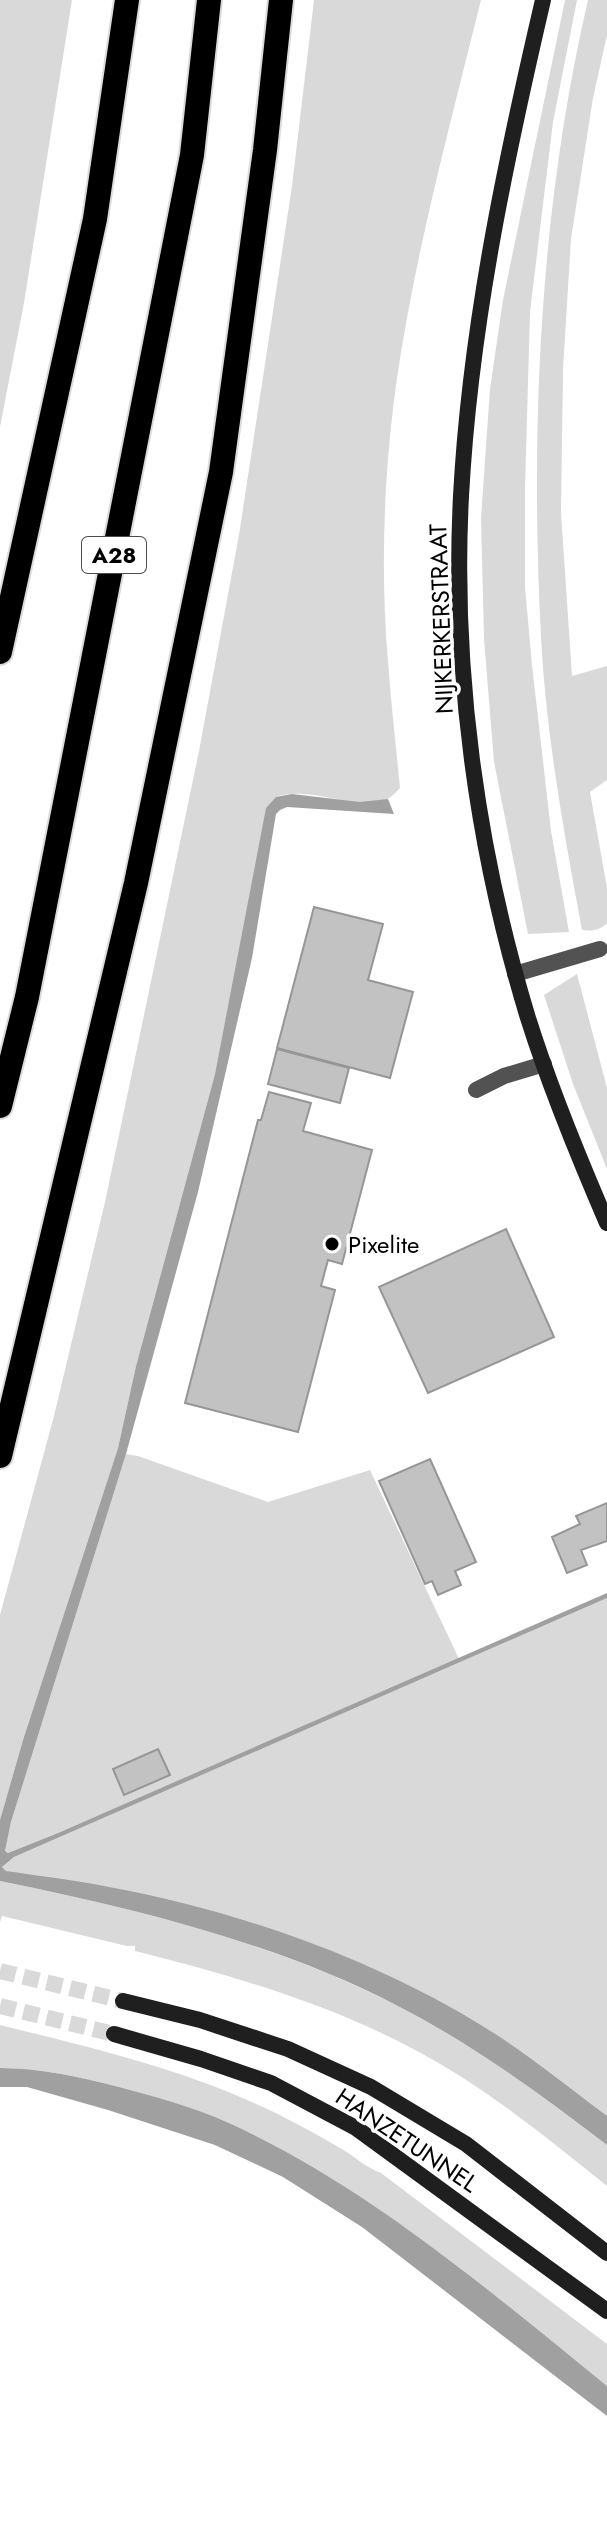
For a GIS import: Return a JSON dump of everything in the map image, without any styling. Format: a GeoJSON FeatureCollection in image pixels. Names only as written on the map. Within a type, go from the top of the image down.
{"type":"FeatureCollection","features":[{"type":"Feature","properties":{"kind":"highway"},"geometry":{"type":"LineString","coordinates":[[0,652],[95,219],[127,0]]}},
{"type":"Feature","properties":{"kind":"highway","name":"A28"},"geometry":{"type":"LineString","coordinates":[[0,1106],[27,997],[192,155],[209,0]]}},
{"type":"Feature","properties":{"kind":"highway"},"geometry":{"type":"LineString","coordinates":[[0,1456],[136,883],[221,472],[265,150],[281,0]]}},
{"type":"Feature","properties":{"kind":"main road","name":"NIJKERKERSTRAAT"},"geometry":{"type":"LineString","coordinates":[[543,0],[485,279],[471,378],[461,499],[461,628],[472,746],[489,858],[515,974],[577,1154],[607,1223]]}},
{"type":"Feature","properties":{"kind":"main road","name":"HANZETUNNEL"},"geometry":{"type":"LineString","coordinates":[[123,2001],[200,2020],[288,2049],[371,2087],[466,2144],[607,2253]]}},
{"type":"Feature","properties":{"kind":"main road","name":"HANZETUNNEL"},"geometry":{"type":"LineString","coordinates":[[114,2034],[271,2083],[356,2128],[607,2311]]}},
{"type":"Feature","properties":{"kind":"lane"},"geometry":{"type":"LineString","coordinates":[[515,974],[600,949]]}},
{"type":"Feature","properties":{"kind":"lane"},"geometry":{"type":"LineString","coordinates":[[476,1090],[504,1076],[544,1064]]}},
{"type":"Feature","properties":{"kind":"shaded area"},"geometry":{"type":"Polygon","coordinates":[[[0,0],[72,0],[24,303],[0,427],[0,0]]]}},
{"type":"Feature","properties":{"kind":"shaded area"},"geometry":{"type":"Polygon","coordinates":[[[314,0],[481,0],[424,235],[405,330],[393,413],[386,483],[384,590],[400,788],[387,799],[372,802],[302,794],[276,797],[215,1074],[136,1366],[118,1448],[0,1820],[0,1615],[54,1416],[105,1202],[199,751],[239,535],[292,186],[314,0]]]}},
{"type":"Feature","properties":{"kind":"shaded area"},"geometry":{"type":"Polygon","coordinates":[[[565,0],[577,0],[553,122],[530,312],[525,587],[551,831],[569,932],[528,934],[494,762],[484,639],[481,518],[490,389],[503,300],[565,0]]]}},
{"type":"Feature","properties":{"kind":"shaded area"},"geometry":{"type":"Polygon","coordinates":[[[588,0],[607,0],[607,35],[593,98],[571,239],[563,369],[561,513],[572,676],[607,666],[607,780],[590,792],[607,888],[607,923],[598,929],[582,930],[562,821],[547,710],[541,637],[537,477],[542,317],[549,237],[572,78],[588,0]]]}},
{"type":"Feature","properties":{"kind":"shaded area"},"geometry":{"type":"Polygon","coordinates":[[[292,794],[360,802],[388,799],[394,814],[287,807],[276,814],[252,958],[198,1192],[126,1454],[11,1822],[5,1851],[8,1853],[58,1833],[607,1593],[607,1598],[14,1857],[2,1867],[6,1871],[96,1885],[207,1909],[305,1941],[400,1981],[489,2030],[607,2116],[607,2145],[477,2052],[422,2019],[348,1982],[300,1962],[202,1929],[0,1881],[0,1820],[118,1448],[136,1366],[215,1074],[266,808],[276,797],[292,794]]]}},
{"type":"Feature","properties":{"kind":"shaded area"},"geometry":{"type":"Polygon","coordinates":[[[577,974],[607,1088],[607,1169],[573,1084],[544,995],[577,974]]]}},
{"type":"Feature","properties":{"kind":"shaded area"},"geometry":{"type":"Polygon","coordinates":[[[126,1454],[268,1502],[370,1470],[459,1659],[8,1853],[5,1851],[11,1822],[126,1454]]]}},
{"type":"Feature","properties":{"kind":"shaded area"},"geometry":{"type":"Polygon","coordinates":[[[607,1598],[607,2117],[489,2030],[436,2001],[6,1871],[2,1867],[14,1857],[607,1598]]]}},
{"type":"Feature","properties":{"kind":"shaded area"},"geometry":{"type":"Polygon","coordinates":[[[0,1881],[202,1929],[300,1962],[394,2004],[504,2070],[607,2145],[607,2186],[517,2115],[460,2076],[343,2016],[261,1986],[135,1951],[135,1946],[2,1916],[0,1922],[0,1881]]]}},
{"type":"Feature","properties":{"kind":"shaded area"},"geometry":{"type":"Polygon","coordinates":[[[0,2025],[128,2058],[221,2089],[264,2107],[345,2151],[381,2173],[607,2344],[607,2386],[426,2243],[330,2178],[281,2149],[189,2107],[75,2077],[0,2068],[0,2025]]]}},
{"type":"Feature","properties":{"kind":"shaded area"},"geometry":{"type":"Polygon","coordinates":[[[0,2068],[60,2074],[104,2083],[189,2107],[281,2149],[379,2209],[426,2242],[607,2386],[607,2416],[362,2227],[283,2177],[215,2145],[108,2110],[27,2087],[0,2087],[0,2068]]]}},
{"type":"Feature","properties":{"kind":"building"},"geometry":{"type":"Polygon","coordinates":[[[314,907],[383,924],[368,980],[413,992],[390,1078],[277,1048],[314,907]]]}},
{"type":"Feature","properties":{"kind":"building"},"geometry":{"type":"Polygon","coordinates":[[[277,1049],[349,1068],[340,1103],[268,1084],[277,1049]]]}},
{"type":"Feature","properties":{"kind":"building"},"geometry":{"type":"Polygon","coordinates":[[[269,1092],[311,1103],[303,1131],[372,1150],[342,1264],[328,1260],[321,1286],[335,1290],[298,1432],[185,1403],[258,1120],[261,1120],[269,1092]]]}},
{"type":"Feature","properties":{"kind":"building"},"geometry":{"type":"Polygon","coordinates":[[[506,1229],[554,1337],[428,1393],[379,1287],[506,1229]]]}},
{"type":"Feature","properties":{"kind":"building"},"geometry":{"type":"Polygon","coordinates":[[[430,1459],[476,1562],[455,1571],[461,1585],[438,1595],[432,1581],[425,1584],[379,1481],[430,1459]]]}},
{"type":"Feature","properties":{"kind":"building"},"geometry":{"type":"Polygon","coordinates":[[[607,1503],[607,1541],[581,1550],[587,1565],[567,1573],[552,1537],[580,1524],[576,1516],[607,1503]]]}},
{"type":"Feature","properties":{"kind":"building"},"geometry":{"type":"Polygon","coordinates":[[[158,1749],[170,1775],[124,1795],[113,1769],[158,1749]]]}},
{"type":"Feature","properties":{"kind":"tunnel"},"geometry":{"type":"LineString","coordinates":[[0,1971],[123,2001]]}},
{"type":"Feature","properties":{"kind":"tunnel"},"geometry":{"type":"LineString","coordinates":[[0,2006],[114,2034]]}},
{"type":"Feature","properties":{"kind":"place","name":"Pixelite"},"geometry":{"type":"Point","coordinates":[332,1244]}}]}
